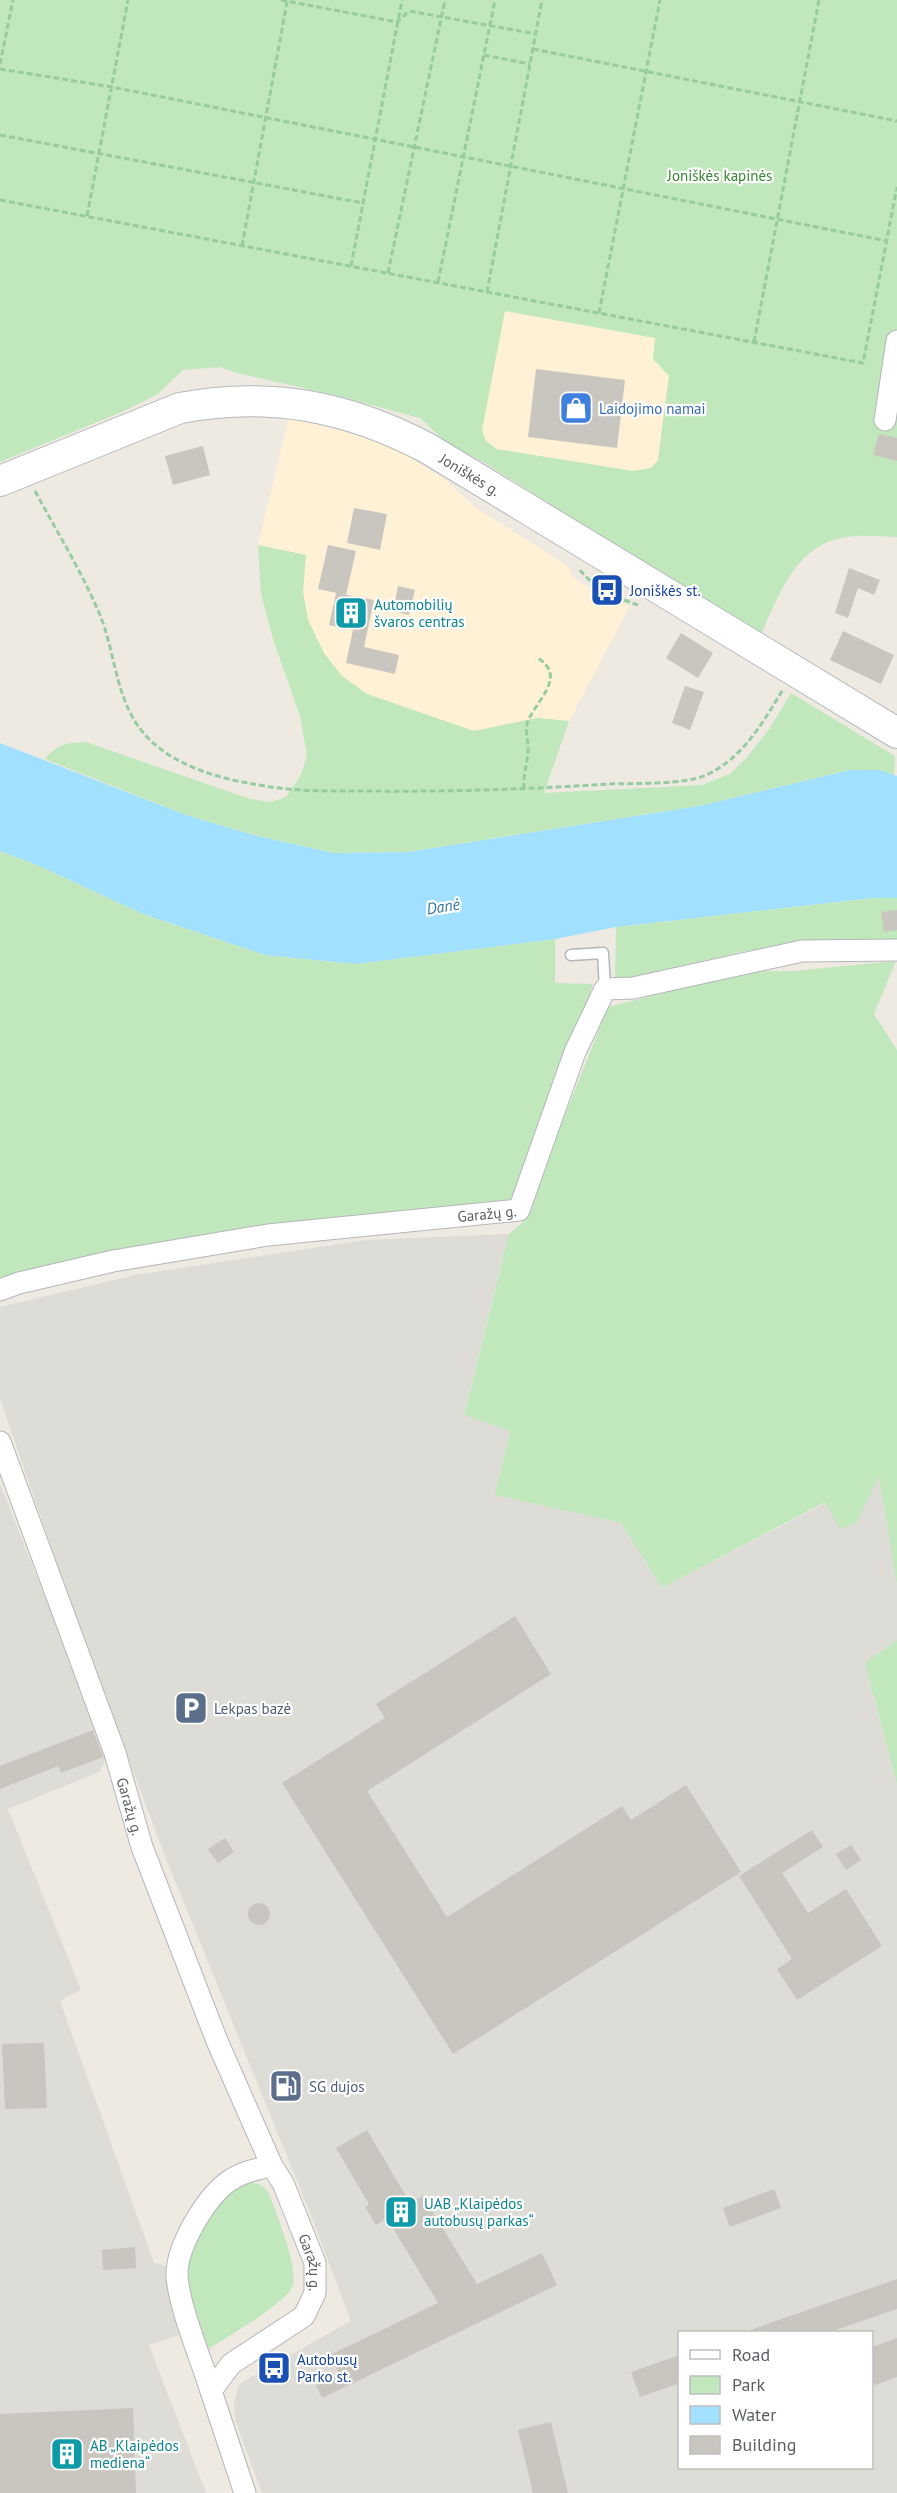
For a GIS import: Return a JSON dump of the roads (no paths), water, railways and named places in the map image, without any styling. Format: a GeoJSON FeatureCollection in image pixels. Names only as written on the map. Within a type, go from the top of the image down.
{"type":"FeatureCollection","features":[{"type":"Feature","properties":{"kind":"main road","name":"Joniškės g."},"geometry":{"type":"LineString","coordinates":[[0,481],[180,408],[246,400],[293,402],[341,414],[389,428],[427,448],[897,733]]}},
{"type":"Feature","properties":{"kind":"street"},"geometry":{"type":"LineString","coordinates":[[885,420],[897,341]]}},
{"type":"Feature","properties":{"kind":"street"},"geometry":{"type":"LineString","coordinates":[[605,989],[633,988],[802,951],[897,950]]}},
{"type":"Feature","properties":{"kind":"street","name":"Garažų g."},"geometry":{"type":"LineString","coordinates":[[0,1290],[113,1261],[268,1234],[519,1210],[575,1052],[605,989]]}},
{"type":"Feature","properties":{"kind":"street","name":"Garažų g."},"geometry":{"type":"LineString","coordinates":[[0,1442],[115,1753],[146,1858],[217,2042],[272,2166],[283,2183],[315,2263],[315,2293],[304,2316],[231,2364],[211,2391]]}},
{"type":"Feature","properties":{"kind":"street"},"geometry":{"type":"LineString","coordinates":[[245,2493],[184,2306],[177,2278],[177,2262],[195,2222],[227,2182],[242,2173],[272,2166]]}},
{"type":"Feature","properties":{"kind":"lane"},"geometry":{"type":"LineString","coordinates":[[571,955],[603,952],[605,989]]}},
{"type":"Feature","properties":{"kind":"water","name":"Danė"},"geometry":{"type":"Polygon","coordinates":[[[0,743],[186,815],[253,835],[333,853],[408,852],[699,806],[850,770],[880,770],[897,776],[897,898],[872,898],[616,927],[555,939],[356,964],[265,955],[143,914],[37,865],[0,851],[0,743]]]}},
{"type":"Feature","properties":{"kind":"place","name":"Laidojimo namai"},"geometry":{"type":"Point","coordinates":[576,408]}},
{"type":"Feature","properties":{"kind":"place","name":"Joniškės st."},"geometry":{"type":"Point","coordinates":[607,590]}},
{"type":"Feature","properties":{"kind":"place","name":"Automobilių švaros centras"},"geometry":{"type":"Point","coordinates":[351,613]}},
{"type":"Feature","properties":{"kind":"place","name":"Lekpas bazė"},"geometry":{"type":"Point","coordinates":[191,1708]}},
{"type":"Feature","properties":{"kind":"place","name":"SG dujos"},"geometry":{"type":"Point","coordinates":[286,2086]}},
{"type":"Feature","properties":{"kind":"place","name":"UAB „Klaipėdos autobusų parkas“"},"geometry":{"type":"Point","coordinates":[401,2212]}},
{"type":"Feature","properties":{"kind":"place","name":"Autobusų Parko st."},"geometry":{"type":"Point","coordinates":[274,2368]}},
{"type":"Feature","properties":{"kind":"place","name":"AB „Klaipėdos mediena“"},"geometry":{"type":"Point","coordinates":[67,2454]}},
{"type":"Feature","properties":{"kind":"park label","name":"Joniškės kapinės"},"geometry":{"type":"Point","coordinates":[720,175]}}]}
